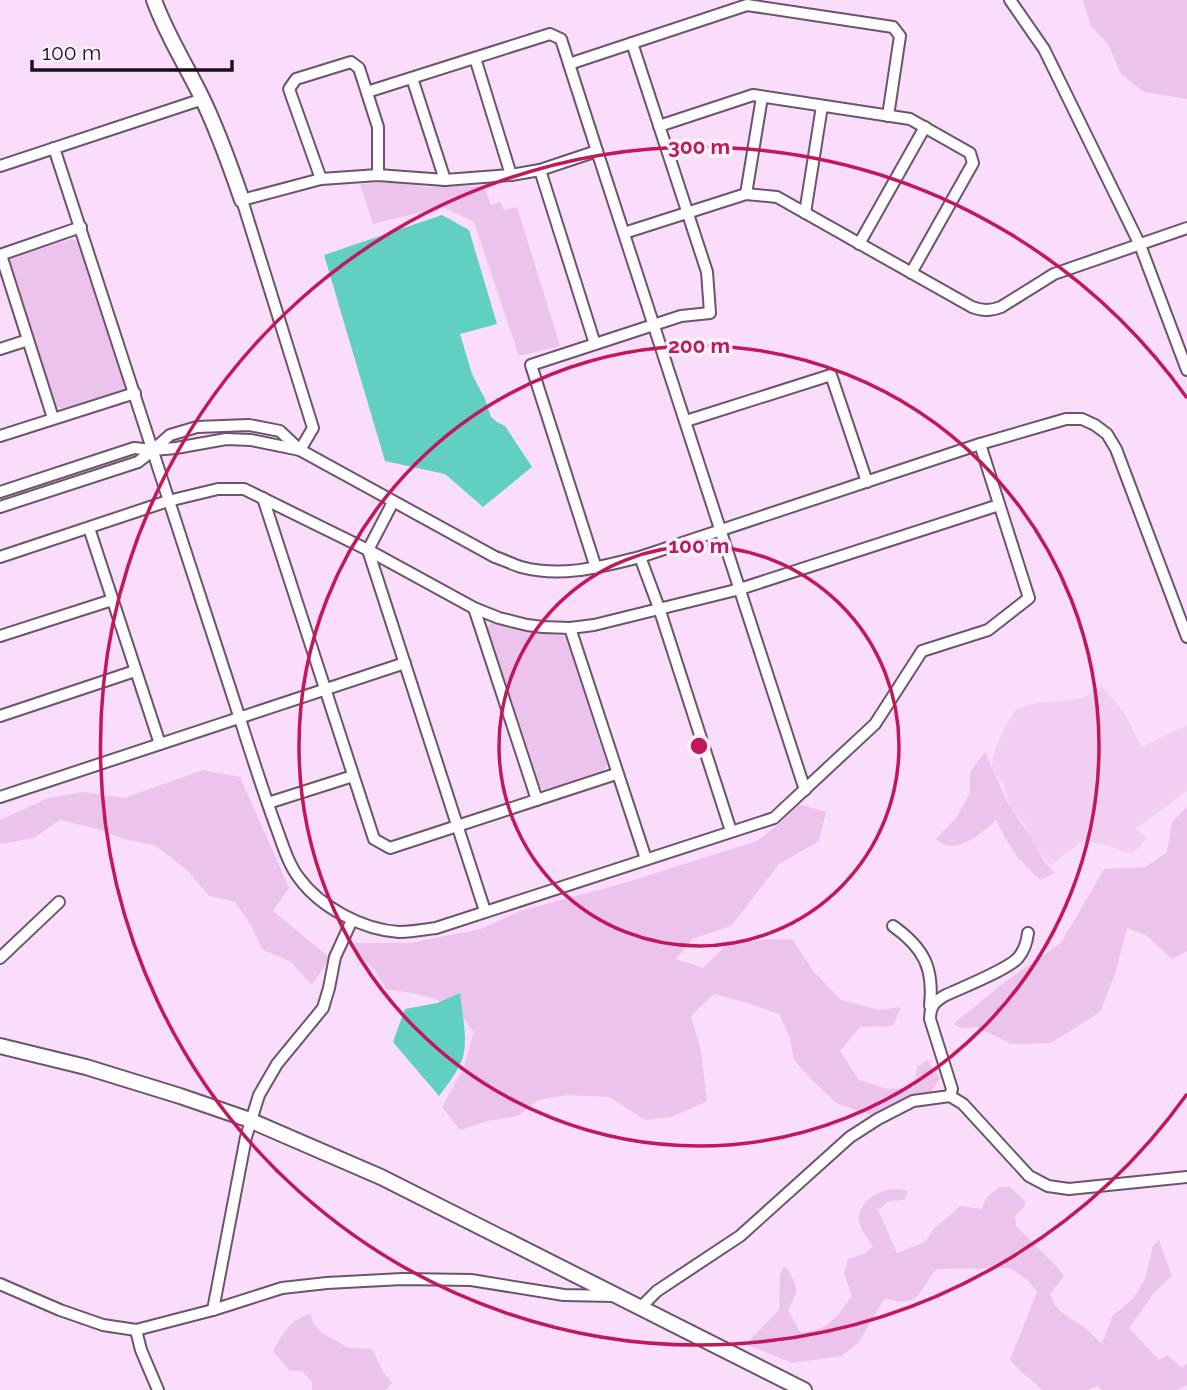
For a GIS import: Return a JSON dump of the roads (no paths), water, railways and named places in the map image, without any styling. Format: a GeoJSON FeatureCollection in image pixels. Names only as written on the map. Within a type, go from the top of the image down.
{"type":"FeatureCollection","features":[{"type":"Feature","properties":{"kind":"street"},"geometry":{"type":"LineString","coordinates":[[154,0],[203,99],[242,200],[313,428],[300,450]]}},
{"type":"Feature","properties":{"kind":"street"},"geometry":{"type":"LineString","coordinates":[[1010,0],[1044,49],[1140,245],[1187,370]]}},
{"type":"Feature","properties":{"kind":"street"},"geometry":{"type":"LineString","coordinates":[[569,64],[747,5],[893,27],[900,36],[888,116]]}},
{"type":"Feature","properties":{"kind":"street"},"geometry":{"type":"LineString","coordinates":[[367,92],[551,34],[561,39],[805,790]]}},
{"type":"Feature","properties":{"kind":"street"},"geometry":{"type":"LineString","coordinates":[[596,568],[531,365],[681,316],[710,313],[707,272],[632,43]]}},
{"type":"Feature","properties":{"kind":"street"},"geometry":{"type":"LineString","coordinates":[[475,58],[511,175]]}},
{"type":"Feature","properties":{"kind":"street"},"geometry":{"type":"LineString","coordinates":[[321,179],[289,89],[296,79],[351,62],[359,68],[378,127],[378,175]]}},
{"type":"Feature","properties":{"kind":"street"},"geometry":{"type":"LineString","coordinates":[[412,78],[445,180]]}},
{"type":"Feature","properties":{"kind":"street"},"geometry":{"type":"LineString","coordinates":[[659,126],[753,95],[910,119],[970,153],[973,163],[911,273]]}},
{"type":"Feature","properties":{"kind":"street"},"geometry":{"type":"LineString","coordinates":[[746,194],[762,97]]}},
{"type":"Feature","properties":{"kind":"street"},"geometry":{"type":"LineString","coordinates":[[0,166],[203,99]]}},
{"type":"Feature","properties":{"kind":"street"},"geometry":{"type":"LineString","coordinates":[[805,213],[822,106]]}},
{"type":"Feature","properties":{"kind":"street"},"geometry":{"type":"LineString","coordinates":[[859,244],[925,127]]}},
{"type":"Feature","properties":{"kind":"street"},"geometry":{"type":"LineString","coordinates":[[54,148],[289,862],[312,893],[352,920],[397,932],[436,928],[774,818],[875,724],[922,651],[988,630],[1029,598],[980,444]]}},
{"type":"Feature","properties":{"kind":"street"},"geometry":{"type":"LineString","coordinates":[[242,200],[321,179],[378,175],[445,180],[511,175],[540,170],[597,151]]}},
{"type":"Feature","properties":{"kind":"street"},"geometry":{"type":"LineString","coordinates":[[540,170],[596,344]]}},
{"type":"Feature","properties":{"kind":"street"},"geometry":{"type":"LineString","coordinates":[[624,233],[746,194],[777,197],[972,307],[992,310],[1054,274],[1187,229]]}},
{"type":"Feature","properties":{"kind":"street"},"geometry":{"type":"LineString","coordinates":[[53,418],[0,255],[81,227]]}},
{"type":"Feature","properties":{"kind":"street"},"geometry":{"type":"LineString","coordinates":[[0,349],[28,340]]}},
{"type":"Feature","properties":{"kind":"street"},"geometry":{"type":"LineString","coordinates":[[686,421],[831,375],[867,482]]}},
{"type":"Feature","properties":{"kind":"street"},"geometry":{"type":"LineString","coordinates":[[0,436],[135,393]]}},
{"type":"Feature","properties":{"kind":"street"},"geometry":{"type":"LineString","coordinates":[[0,507],[138,462],[170,435],[197,427],[249,425],[280,431],[300,450],[495,557],[522,567],[574,572],[640,557],[980,444],[1066,419],[1082,419],[1107,434],[1116,449],[1187,637]]}},
{"type":"Feature","properties":{"kind":"street"},"geometry":{"type":"LineString","coordinates":[[0,492],[134,448],[153,450]]}},
{"type":"Feature","properties":{"kind":"street"},"geometry":{"type":"LineString","coordinates":[[0,557],[168,501],[218,489],[244,489],[368,550],[474,608],[527,625],[570,628],[594,625],[740,589],[999,505]]}},
{"type":"Feature","properties":{"kind":"street"},"geometry":{"type":"LineString","coordinates":[[263,498],[373,839],[390,848],[617,774]]}},
{"type":"Feature","properties":{"kind":"street"},"geometry":{"type":"LineString","coordinates":[[393,502],[368,550],[485,911]]}},
{"type":"Feature","properties":{"kind":"street"},"geometry":{"type":"LineString","coordinates":[[89,528],[160,744]]}},
{"type":"Feature","properties":{"kind":"street"},"geometry":{"type":"LineString","coordinates":[[640,557],[731,831]]}},
{"type":"Feature","properties":{"kind":"street"},"geometry":{"type":"LineString","coordinates":[[0,636],[112,600]]}},
{"type":"Feature","properties":{"kind":"street"},"geometry":{"type":"LineString","coordinates":[[474,608],[537,800]]}},
{"type":"Feature","properties":{"kind":"street"},"geometry":{"type":"LineString","coordinates":[[570,628],[646,859]]}},
{"type":"Feature","properties":{"kind":"street"},"geometry":{"type":"LineString","coordinates":[[0,797],[405,663]]}},
{"type":"Feature","properties":{"kind":"street"},"geometry":{"type":"LineString","coordinates":[[0,716],[135,671]]}},
{"type":"Feature","properties":{"kind":"street"},"geometry":{"type":"LineString","coordinates":[[268,803],[353,776]]}},
{"type":"Feature","properties":{"kind":"street"},"geometry":{"type":"LineString","coordinates":[[0,958],[59,902]]}},
{"type":"Feature","properties":{"kind":"street"},"geometry":{"type":"LineString","coordinates":[[213,1310],[246,1137],[259,1095],[277,1064],[323,1008],[335,957],[352,920]]}},
{"type":"Feature","properties":{"kind":"street"},"geometry":{"type":"LineString","coordinates":[[893,926],[915,944],[924,957],[932,992],[930,1019],[952,1089],[950,1096]]}},
{"type":"Feature","properties":{"kind":"street"},"geometry":{"type":"LineString","coordinates":[[930,1009],[936,1000],[1010,965],[1019,957],[1027,942],[1028,933]]}},
{"type":"Feature","properties":{"kind":"street"},"geometry":{"type":"LineString","coordinates":[[0,1046],[86,1067],[251,1121],[381,1177],[804,1390]]}},
{"type":"Feature","properties":{"kind":"street"},"geometry":{"type":"LineString","coordinates":[[640,1308],[657,1291],[740,1236],[850,1138],[878,1119],[913,1101],[950,1096],[963,1104],[1029,1176],[1048,1186],[1069,1189],[1187,1177]]}},
{"type":"Feature","properties":{"kind":"street"},"geometry":{"type":"LineString","coordinates":[[0,1284],[103,1325],[136,1330],[282,1288],[327,1283],[402,1279],[471,1280],[564,1295],[617,1296]]}},
{"type":"Feature","properties":{"kind":"street"},"geometry":{"type":"LineString","coordinates":[[136,1330],[141,1350],[158,1390]]}}]}
